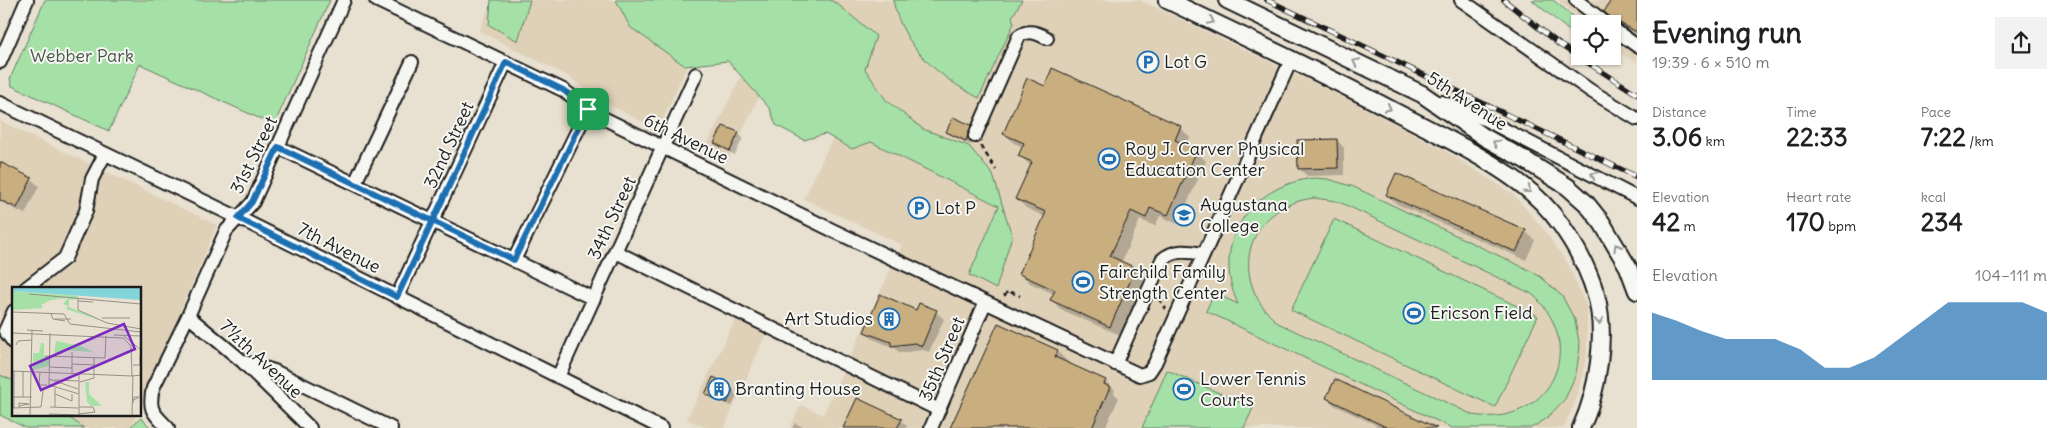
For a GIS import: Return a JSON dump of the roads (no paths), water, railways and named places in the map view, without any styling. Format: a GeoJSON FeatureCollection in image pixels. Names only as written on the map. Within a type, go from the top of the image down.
{"type":"FeatureCollection","features":[{"type":"Feature","properties":{"kind":"main road"},"geometry":{"type":"LineString","coordinates":[[1167,0],[1408,119],[1513,178],[1533,194],[1565,230],[1596,295],[1600,324],[1598,374],[1592,399],[1581,428]]}},
{"type":"Feature","properties":{"kind":"main road","name":"5th Avenue"},"geometry":{"type":"LineString","coordinates":[[1227,0],[1422,94],[1484,136],[1546,172],[1586,203],[1615,244],[1628,267],[1637,291]]}},
{"type":"Feature","properties":{"kind":"street"},"geometry":{"type":"LineString","coordinates":[[0,62],[27,0]]}},
{"type":"Feature","properties":{"kind":"street","name":"31st Street"},"geometry":{"type":"LineString","coordinates":[[168,428],[151,409],[150,401],[153,388],[188,316],[226,230],[252,202],[344,0]]}},
{"type":"Feature","properties":{"kind":"street","name":"6th Avenue"},"geometry":{"type":"LineString","coordinates":[[376,0],[563,90],[601,117],[664,148],[985,303],[1140,375],[1149,372],[1153,367],[1291,60]]}},
{"type":"Feature","properties":{"kind":"street"},"geometry":{"type":"LineString","coordinates":[[1461,0],[1590,91],[1637,119]]}},
{"type":"Feature","properties":{"kind":"street"},"geometry":{"type":"LineString","coordinates":[[1576,0],[1595,15]]}},
{"type":"Feature","properties":{"kind":"street"},"geometry":{"type":"LineString","coordinates":[[975,136],[1019,36],[1025,32],[1031,32],[1047,38]]}},
{"type":"Feature","properties":{"kind":"street"},"geometry":{"type":"LineString","coordinates":[[1621,34],[1637,46]]}},
{"type":"Feature","properties":{"kind":"street"},"geometry":{"type":"LineString","coordinates":[[355,183],[412,62]]}},
{"type":"Feature","properties":{"kind":"street","name":"32nd Street"},"geometry":{"type":"LineString","coordinates":[[397,297],[506,62]]}},
{"type":"Feature","properties":{"kind":"street","name":"34th Street"},"geometry":{"type":"LineString","coordinates":[[558,377],[664,148],[696,74]]}},
{"type":"Feature","properties":{"kind":"street"},"geometry":{"type":"LineString","coordinates":[[1422,94],[1484,119],[1637,198]]}},
{"type":"Feature","properties":{"kind":"street","name":"7th Avenue"},"geometry":{"type":"LineString","coordinates":[[0,103],[238,218],[661,428]]}},
{"type":"Feature","properties":{"kind":"street"},"geometry":{"type":"LineString","coordinates":[[514,260],[588,109]]}},
{"type":"Feature","properties":{"kind":"street"},"geometry":{"type":"LineString","coordinates":[[278,147],[594,299]]}},
{"type":"Feature","properties":{"kind":"street"},"geometry":{"type":"LineString","coordinates":[[27,287],[65,258],[86,211],[92,179],[105,154]]}},
{"type":"Feature","properties":{"kind":"street"},"geometry":{"type":"LineString","coordinates":[[1115,364],[1162,260],[1168,255],[1185,251],[1203,254]]}},
{"type":"Feature","properties":{"kind":"street"},"geometry":{"type":"LineString","coordinates":[[616,252],[939,410]]}},
{"type":"Feature","properties":{"kind":"street","name":"35th Street"},"geometry":{"type":"LineString","coordinates":[[931,428],[985,303]]}},
{"type":"Feature","properties":{"kind":"street"},"geometry":{"type":"LineString","coordinates":[[12,315],[5,331],[12,340]]}},
{"type":"Feature","properties":{"kind":"street","name":"7½th Avenue"},"geometry":{"type":"LineString","coordinates":[[188,316],[242,361],[310,428]]}},
{"type":"Feature","properties":{"kind":"street"},"geometry":{"type":"LineString","coordinates":[[242,361],[274,372],[391,428]]}},
{"type":"Feature","properties":{"kind":"railway"},"geometry":{"type":"LineString","coordinates":[[1267,0],[1637,177]]}},
{"type":"Feature","properties":{"kind":"railway"},"geometry":{"type":"LineString","coordinates":[[1504,0],[1560,45],[1637,94]]}},
{"type":"Feature","properties":{"kind":"place","name":"Lot G"},"geometry":{"type":"Point","coordinates":[1148,62]}},
{"type":"Feature","properties":{"kind":"place","name":"Roy J. Carver Physical Education Center"},"geometry":{"type":"Point","coordinates":[1109,159]}},
{"type":"Feature","properties":{"kind":"place","name":"Lot P"},"geometry":{"type":"Point","coordinates":[919,208]}},
{"type":"Feature","properties":{"kind":"place","name":"Augustana College"},"geometry":{"type":"Point","coordinates":[1184,215]}},
{"type":"Feature","properties":{"kind":"place","name":"Fairchild Family Strength Center"},"geometry":{"type":"Point","coordinates":[1083,282]}},
{"type":"Feature","properties":{"kind":"place","name":"Ericson Field"},"geometry":{"type":"Point","coordinates":[1414,313]}},
{"type":"Feature","properties":{"kind":"place","name":"Art Studios"},"geometry":{"type":"Point","coordinates":[889,319]}},
{"type":"Feature","properties":{"kind":"place","name":"Branting House"},"geometry":{"type":"Point","coordinates":[719,389]}},
{"type":"Feature","properties":{"kind":"place","name":"Lower Tennis Courts"},"geometry":{"type":"Point","coordinates":[1184,389]}},
{"type":"Feature","properties":{"kind":"park label","name":"Webber Park"},"geometry":{"type":"Point","coordinates":[82,56]}}]}
